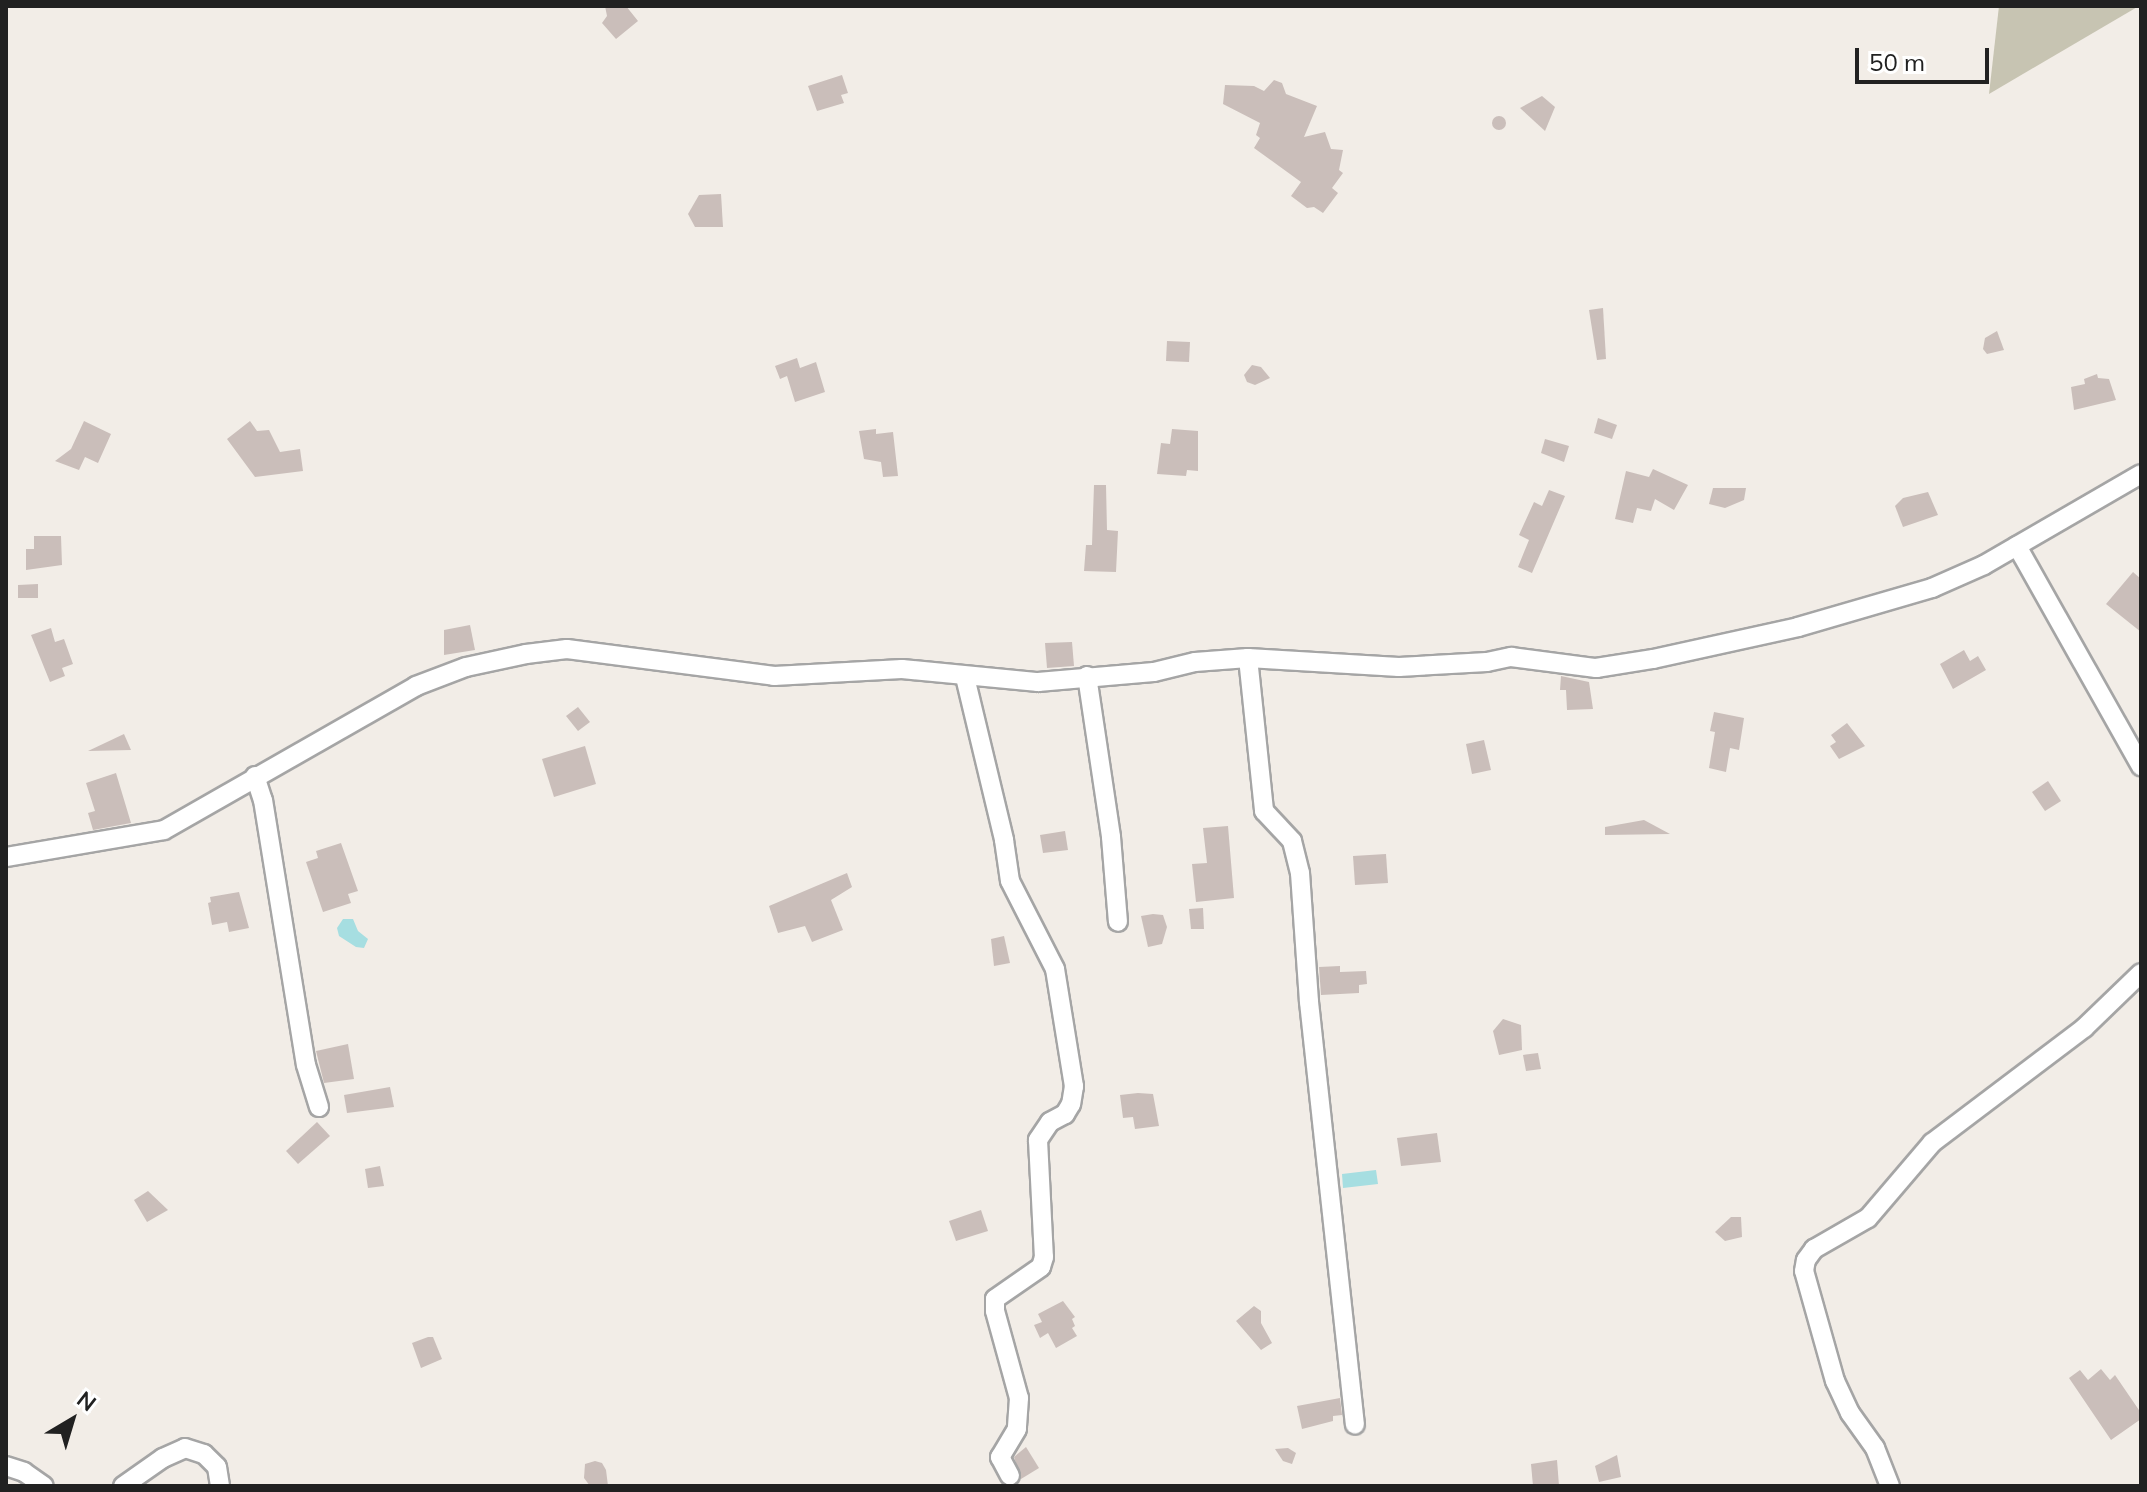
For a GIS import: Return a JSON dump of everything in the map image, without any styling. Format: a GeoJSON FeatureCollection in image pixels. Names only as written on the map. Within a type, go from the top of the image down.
{"type":"FeatureCollection","features":[{"type":"Feature","properties":{"kind":"street"},"geometry":{"type":"LineString","coordinates":[[6,857],[164,830],[416,686],[466,667],[550,649],[774,676],[902,669],[1038,682],[1154,672],[1195,662],[1248,658],[1399,667],[1511,657],[1596,668],[1653,659],[1866,609],[1932,588],[2017,546],[2141,474]]}},
{"type":"Feature","properties":{"kind":"street"},"geometry":{"type":"LineString","coordinates":[[2017,546],[2141,766]]}},
{"type":"Feature","properties":{"kind":"street"},"geometry":{"type":"LineString","coordinates":[[1248,658],[1264,811],[1292,841],[1300,873],[1309,1002],[1355,1425]]}},
{"type":"Feature","properties":{"kind":"street"},"geometry":{"type":"LineString","coordinates":[[1087,676],[1111,837],[1118,922]]}},
{"type":"Feature","properties":{"kind":"street"},"geometry":{"type":"LineString","coordinates":[[965,677],[1004,840],[1010,881],[1055,969],[1074,1086],[1065,1114],[1042,1130],[1038,1140],[1044,1257],[1041,1267],[995,1299],[995,1311],[1019,1398],[1017,1429],[1000,1457],[1010,1476]]}},
{"type":"Feature","properties":{"kind":"street"},"geometry":{"type":"LineString","coordinates":[[255,776],[263,800],[306,1065],[319,1107]]}},
{"type":"Feature","properties":{"kind":"street"},"geometry":{"type":"LineString","coordinates":[[1890,1486],[1875,1448],[1850,1413],[1835,1381],[1804,1271],[1806,1260],[1814,1249],[1868,1218],[1932,1143],[2084,1028],[2141,973]]}},
{"type":"Feature","properties":{"kind":"street"},"geometry":{"type":"LineString","coordinates":[[123,1486],[163,1458],[185,1448],[204,1454],[217,1467],[220,1486]]}},
{"type":"Feature","properties":{"kind":"street"},"geometry":{"type":"LineString","coordinates":[[6,1466],[24,1472],[44,1486]]}},
{"type":"Feature","properties":{"kind":"shaded area"},"geometry":{"type":"Polygon","coordinates":[[[1999,6],[2139,6],[1989,94],[1999,6]]]}},
{"type":"Feature","properties":{"kind":"water"},"geometry":{"type":"Polygon","coordinates":[[[343,919],[353,919],[358,931],[368,939],[364,948],[356,947],[339,936],[337,928],[343,919]]]}},
{"type":"Feature","properties":{"kind":"water"},"geometry":{"type":"Polygon","coordinates":[[[1376,1170],[1378,1184],[1343,1188],[1342,1174],[1376,1170]]]}},
{"type":"Feature","properties":{"kind":"building"},"geometry":{"type":"Polygon","coordinates":[[[605,6],[626,6],[638,21],[616,39],[602,23],[607,16],[605,6]]]}},
{"type":"Feature","properties":{"kind":"building"},"geometry":{"type":"Polygon","coordinates":[[[842,75],[848,93],[841,95],[844,103],[817,111],[808,86],[842,75]]]}},
{"type":"Feature","properties":{"kind":"building"},"geometry":{"type":"Polygon","coordinates":[[[1274,80],[1282,83],[1286,94],[1317,106],[1304,137],[1325,132],[1331,149],[1343,150],[1339,170],[1343,173],[1332,188],[1338,193],[1323,213],[1314,207],[1307,208],[1291,196],[1301,182],[1254,148],[1260,138],[1256,135],[1260,123],[1223,104],[1225,85],[1254,86],[1264,91],[1274,80]]]}},
{"type":"Feature","properties":{"kind":"building"},"geometry":{"type":"Polygon","coordinates":[[[1542,96],[1555,107],[1545,131],[1520,108],[1542,96]]]}},
{"type":"Feature","properties":{"kind":"building"},"geometry":{"type":"Polygon","coordinates":[[[1499,116],[1506,123],[1499,130],[1492,123],[1499,116]]]}},
{"type":"Feature","properties":{"kind":"building"},"geometry":{"type":"Polygon","coordinates":[[[721,194],[723,227],[695,227],[688,214],[699,195],[721,194]]]}},
{"type":"Feature","properties":{"kind":"building"},"geometry":{"type":"Polygon","coordinates":[[[1603,308],[1606,359],[1597,360],[1589,310],[1603,308]]]}},
{"type":"Feature","properties":{"kind":"building"},"geometry":{"type":"Polygon","coordinates":[[[1997,331],[2004,350],[1987,354],[1983,349],[1985,338],[1997,331]]]}},
{"type":"Feature","properties":{"kind":"building"},"geometry":{"type":"Polygon","coordinates":[[[1167,341],[1190,342],[1189,362],[1166,361],[1167,341]]]}},
{"type":"Feature","properties":{"kind":"building"},"geometry":{"type":"Polygon","coordinates":[[[797,358],[800,368],[816,362],[825,392],[795,402],[787,376],[780,379],[775,366],[797,358]]]}},
{"type":"Feature","properties":{"kind":"building"},"geometry":{"type":"Polygon","coordinates":[[[1252,365],[1261,367],[1270,378],[1255,385],[1247,382],[1244,375],[1252,365]]]}},
{"type":"Feature","properties":{"kind":"building"},"geometry":{"type":"Polygon","coordinates":[[[2097,374],[2098,378],[2109,379],[2116,400],[2074,410],[2071,387],[2085,384],[2084,379],[2097,374]]]}},
{"type":"Feature","properties":{"kind":"building"},"geometry":{"type":"Polygon","coordinates":[[[1598,418],[1617,425],[1612,439],[1594,433],[1598,418]]]}},
{"type":"Feature","properties":{"kind":"building"},"geometry":{"type":"Polygon","coordinates":[[[84,421],[111,434],[98,463],[85,457],[79,470],[55,461],[71,449],[84,421]]]}},
{"type":"Feature","properties":{"kind":"building"},"geometry":{"type":"Polygon","coordinates":[[[250,421],[257,431],[269,430],[280,452],[300,449],[303,471],[255,477],[227,439],[250,421]]]}},
{"type":"Feature","properties":{"kind":"building"},"geometry":{"type":"Polygon","coordinates":[[[876,429],[876,434],[893,432],[898,476],[883,477],[881,462],[864,459],[859,431],[876,429]]]}},
{"type":"Feature","properties":{"kind":"building"},"geometry":{"type":"Polygon","coordinates":[[[1172,429],[1198,431],[1198,471],[1187,470],[1186,476],[1157,474],[1161,443],[1170,444],[1172,429]]]}},
{"type":"Feature","properties":{"kind":"building"},"geometry":{"type":"Polygon","coordinates":[[[1545,439],[1569,446],[1564,462],[1541,453],[1545,439]]]}},
{"type":"Feature","properties":{"kind":"building"},"geometry":{"type":"Polygon","coordinates":[[[1653,469],[1688,485],[1674,510],[1655,499],[1651,511],[1637,508],[1633,523],[1615,519],[1626,471],[1649,477],[1653,469]]]}},
{"type":"Feature","properties":{"kind":"building"},"geometry":{"type":"Polygon","coordinates":[[[1094,485],[1106,485],[1107,530],[1118,531],[1116,572],[1084,571],[1086,545],[1092,545],[1094,485]]]}},
{"type":"Feature","properties":{"kind":"building"},"geometry":{"type":"Polygon","coordinates":[[[1713,488],[1746,488],[1744,500],[1725,508],[1709,504],[1713,488]]]}},
{"type":"Feature","properties":{"kind":"building"},"geometry":{"type":"Polygon","coordinates":[[[1549,490],[1565,496],[1532,573],[1518,567],[1529,540],[1519,535],[1534,502],[1542,506],[1549,490]]]}},
{"type":"Feature","properties":{"kind":"building"},"geometry":{"type":"Polygon","coordinates":[[[1928,492],[1938,515],[1903,527],[1895,506],[1903,498],[1928,492]]]}},
{"type":"Feature","properties":{"kind":"building"},"geometry":{"type":"Polygon","coordinates":[[[34,536],[61,536],[62,565],[26,570],[26,549],[34,549],[34,536]]]}},
{"type":"Feature","properties":{"kind":"building"},"geometry":{"type":"Polygon","coordinates":[[[2133,572],[2141,579],[2141,632],[2106,604],[2133,572]]]}},
{"type":"Feature","properties":{"kind":"building"},"geometry":{"type":"Polygon","coordinates":[[[38,584],[38,598],[18,598],[18,585],[38,584]]]}},
{"type":"Feature","properties":{"kind":"building"},"geometry":{"type":"Polygon","coordinates":[[[470,625],[475,650],[444,655],[444,630],[470,625]]]}},
{"type":"Feature","properties":{"kind":"building"},"geometry":{"type":"Polygon","coordinates":[[[51,628],[55,642],[64,639],[73,664],[62,668],[65,676],[50,682],[31,635],[51,628]]]}},
{"type":"Feature","properties":{"kind":"building"},"geometry":{"type":"Polygon","coordinates":[[[1072,642],[1074,666],[1047,668],[1045,643],[1072,642]]]}},
{"type":"Feature","properties":{"kind":"building"},"geometry":{"type":"Polygon","coordinates":[[[1964,650],[1970,661],[1978,656],[1986,670],[1953,689],[1940,664],[1964,650]]]}},
{"type":"Feature","properties":{"kind":"building"},"geometry":{"type":"Polygon","coordinates":[[[1561,676],[1589,682],[1593,709],[1567,710],[1566,690],[1560,690],[1561,676]]]}},
{"type":"Feature","properties":{"kind":"building"},"geometry":{"type":"Polygon","coordinates":[[[578,707],[590,722],[578,731],[566,716],[578,707]]]}},
{"type":"Feature","properties":{"kind":"building"},"geometry":{"type":"Polygon","coordinates":[[[1714,712],[1744,718],[1739,750],[1730,748],[1726,772],[1709,768],[1715,732],[1710,731],[1714,712]]]}},
{"type":"Feature","properties":{"kind":"building"},"geometry":{"type":"Polygon","coordinates":[[[1847,723],[1865,746],[1839,759],[1830,746],[1836,742],[1831,735],[1847,723]]]}},
{"type":"Feature","properties":{"kind":"building"},"geometry":{"type":"Polygon","coordinates":[[[124,734],[131,750],[88,751],[124,734]]]}},
{"type":"Feature","properties":{"kind":"building"},"geometry":{"type":"Polygon","coordinates":[[[1484,740],[1491,770],[1472,774],[1466,744],[1484,740]]]}},
{"type":"Feature","properties":{"kind":"building"},"geometry":{"type":"Polygon","coordinates":[[[585,746],[596,784],[554,797],[542,759],[585,746]]]}},
{"type":"Feature","properties":{"kind":"building"},"geometry":{"type":"Polygon","coordinates":[[[116,773],[131,823],[93,830],[88,813],[95,811],[86,783],[116,773]]]}},
{"type":"Feature","properties":{"kind":"building"},"geometry":{"type":"Polygon","coordinates":[[[2048,781],[2061,801],[2045,811],[2032,792],[2048,781]]]}},
{"type":"Feature","properties":{"kind":"building"},"geometry":{"type":"Polygon","coordinates":[[[1644,820],[1670,834],[1605,835],[1605,827],[1644,820]]]}},
{"type":"Feature","properties":{"kind":"building"},"geometry":{"type":"Polygon","coordinates":[[[1228,826],[1234,898],[1196,902],[1192,864],[1207,863],[1203,828],[1228,826]]]}},
{"type":"Feature","properties":{"kind":"building"},"geometry":{"type":"Polygon","coordinates":[[[1065,831],[1068,850],[1043,853],[1040,835],[1065,831]]]}},
{"type":"Feature","properties":{"kind":"building"},"geometry":{"type":"Polygon","coordinates":[[[341,843],[358,891],[348,894],[351,903],[323,912],[306,862],[318,858],[316,851],[341,843]]]}},
{"type":"Feature","properties":{"kind":"building"},"geometry":{"type":"Polygon","coordinates":[[[1386,854],[1388,883],[1355,885],[1353,856],[1386,854]]]}},
{"type":"Feature","properties":{"kind":"building"},"geometry":{"type":"Polygon","coordinates":[[[847,873],[852,887],[831,900],[843,930],[812,942],[805,926],[778,933],[769,906],[847,873]]]}},
{"type":"Feature","properties":{"kind":"building"},"geometry":{"type":"Polygon","coordinates":[[[239,892],[249,928],[229,932],[227,922],[212,925],[208,903],[211,902],[210,897],[239,892]]]}},
{"type":"Feature","properties":{"kind":"building"},"geometry":{"type":"Polygon","coordinates":[[[1203,908],[1204,929],[1191,929],[1189,909],[1203,908]]]}},
{"type":"Feature","properties":{"kind":"building"},"geometry":{"type":"Polygon","coordinates":[[[1163,915],[1167,927],[1162,944],[1148,947],[1141,916],[1163,915]]]}},
{"type":"Feature","properties":{"kind":"building"},"geometry":{"type":"Polygon","coordinates":[[[1004,936],[1010,963],[994,966],[991,939],[1004,936]]]}},
{"type":"Feature","properties":{"kind":"building"},"geometry":{"type":"Polygon","coordinates":[[[1340,966],[1340,972],[1366,971],[1367,984],[1359,985],[1359,993],[1321,995],[1319,967],[1340,966]]]}},
{"type":"Feature","properties":{"kind":"building"},"geometry":{"type":"Polygon","coordinates":[[[1503,1019],[1521,1025],[1522,1050],[1499,1055],[1493,1031],[1503,1019]]]}},
{"type":"Feature","properties":{"kind":"building"},"geometry":{"type":"Polygon","coordinates":[[[348,1044],[354,1079],[324,1083],[316,1051],[348,1044]]]}},
{"type":"Feature","properties":{"kind":"building"},"geometry":{"type":"Polygon","coordinates":[[[1538,1053],[1541,1069],[1526,1071],[1523,1055],[1538,1053]]]}},
{"type":"Feature","properties":{"kind":"building"},"geometry":{"type":"Polygon","coordinates":[[[390,1087],[394,1107],[347,1113],[344,1095],[390,1087]]]}},
{"type":"Feature","properties":{"kind":"building"},"geometry":{"type":"Polygon","coordinates":[[[1153,1094],[1159,1126],[1135,1129],[1133,1117],[1123,1118],[1120,1095],[1153,1094]]]}},
{"type":"Feature","properties":{"kind":"building"},"geometry":{"type":"Polygon","coordinates":[[[317,1122],[330,1136],[298,1164],[286,1151],[317,1122]]]}},
{"type":"Feature","properties":{"kind":"building"},"geometry":{"type":"Polygon","coordinates":[[[1437,1133],[1441,1162],[1401,1166],[1397,1138],[1437,1133]]]}},
{"type":"Feature","properties":{"kind":"building"},"geometry":{"type":"Polygon","coordinates":[[[380,1166],[384,1186],[368,1188],[365,1169],[380,1166]]]}},
{"type":"Feature","properties":{"kind":"building"},"geometry":{"type":"Polygon","coordinates":[[[148,1191],[168,1210],[147,1222],[134,1200],[148,1191]]]}},
{"type":"Feature","properties":{"kind":"building"},"geometry":{"type":"Polygon","coordinates":[[[981,1210],[988,1231],[956,1241],[949,1221],[981,1210]]]}},
{"type":"Feature","properties":{"kind":"building"},"geometry":{"type":"Polygon","coordinates":[[[1731,1217],[1741,1217],[1742,1237],[1725,1241],[1715,1232],[1731,1217]]]}},
{"type":"Feature","properties":{"kind":"building"},"geometry":{"type":"Polygon","coordinates":[[[1063,1301],[1075,1317],[1072,1328],[1077,1336],[1056,1348],[1048,1333],[1040,1338],[1034,1325],[1042,1322],[1038,1314],[1063,1301]]]}},
{"type":"Feature","properties":{"kind":"building"},"geometry":{"type":"Polygon","coordinates":[[[1254,1306],[1261,1311],[1261,1323],[1272,1343],[1261,1350],[1236,1321],[1254,1306]]]}},
{"type":"Feature","properties":{"kind":"building"},"geometry":{"type":"Polygon","coordinates":[[[433,1337],[442,1359],[421,1368],[412,1343],[433,1337]]]}},
{"type":"Feature","properties":{"kind":"building"},"geometry":{"type":"Polygon","coordinates":[[[2101,1369],[2110,1380],[2115,1375],[2141,1413],[2141,1419],[2111,1440],[2069,1378],[2080,1370],[2088,1380],[2101,1369]]]}},
{"type":"Feature","properties":{"kind":"building"},"geometry":{"type":"Polygon","coordinates":[[[1340,1398],[1342,1415],[1333,1416],[1333,1421],[1302,1429],[1297,1406],[1340,1398]]]}},
{"type":"Feature","properties":{"kind":"building"},"geometry":{"type":"Polygon","coordinates":[[[1026,1447],[1039,1468],[1021,1479],[1014,1457],[1026,1447]]]}},
{"type":"Feature","properties":{"kind":"building"},"geometry":{"type":"Polygon","coordinates":[[[1288,1448],[1296,1453],[1292,1464],[1283,1461],[1275,1449],[1288,1448]]]}},
{"type":"Feature","properties":{"kind":"building"},"geometry":{"type":"Polygon","coordinates":[[[1617,1455],[1621,1477],[1599,1482],[1595,1466],[1617,1455]]]}},
{"type":"Feature","properties":{"kind":"building"},"geometry":{"type":"Polygon","coordinates":[[[1557,1460],[1559,1486],[1533,1486],[1531,1464],[1557,1460]]]}},
{"type":"Feature","properties":{"kind":"building"},"geometry":{"type":"Polygon","coordinates":[[[595,1461],[602,1463],[606,1470],[608,1486],[590,1486],[584,1478],[585,1464],[595,1461]]]}}]}
